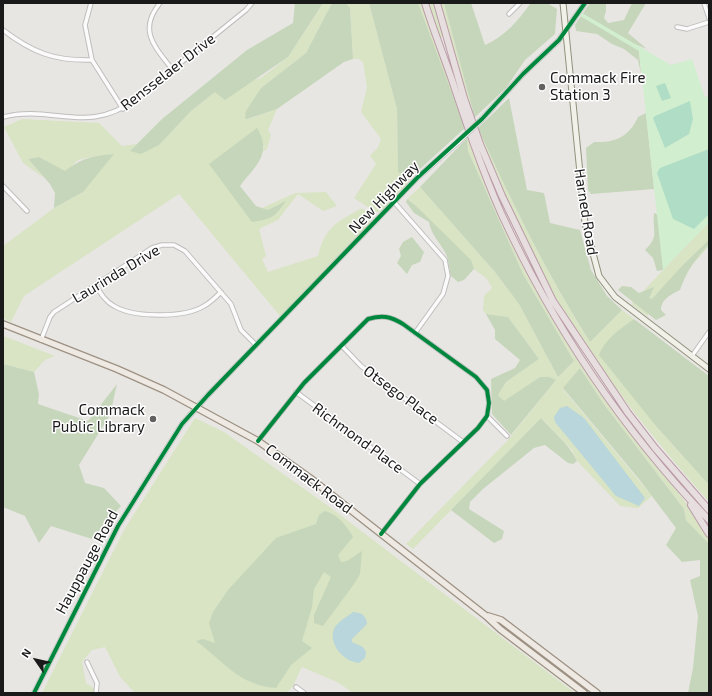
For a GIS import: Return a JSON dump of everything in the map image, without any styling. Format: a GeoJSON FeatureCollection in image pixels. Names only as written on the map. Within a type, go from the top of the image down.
{"type":"FeatureCollection","features":[{"type":"Feature","properties":{"kind":"highway"},"geometry":{"type":"LineString","coordinates":[[425,3],[490,186],[537,285],[592,375],[622,416],[679,487],[709,520]]}},
{"type":"Feature","properties":{"kind":"highway"},"geometry":{"type":"LineString","coordinates":[[437,3],[461,91],[480,144],[502,196],[554,301],[615,396],[684,483],[709,510]]}},
{"type":"Feature","properties":{"kind":"highway"},"geometry":{"type":"LineString","coordinates":[[684,483],[709,505]]}},
{"type":"Feature","properties":{"kind":"highway"},"geometry":{"type":"LineString","coordinates":[[679,487],[709,534]]}},
{"type":"Feature","properties":{"kind":"main road","name":"Harned Road"},"geometry":{"type":"LineString","coordinates":[[563,3],[567,30],[585,223],[599,276],[615,297],[709,369]]}},
{"type":"Feature","properties":{"kind":"main road","name":"Commack Road"},"geometry":{"type":"LineString","coordinates":[[3,324],[117,369],[197,406],[258,441],[310,478],[486,616],[500,629],[584,693]]}},
{"type":"Feature","properties":{"kind":"main road","name":"Commack Road"},"geometry":{"type":"LineString","coordinates":[[486,616],[500,620],[597,693]]}},
{"type":"Feature","properties":{"kind":"street"},"geometry":{"type":"LineString","coordinates":[[91,3],[85,25],[92,60],[123,109]]}},
{"type":"Feature","properties":{"kind":"street"},"geometry":{"type":"LineString","coordinates":[[160,3],[151,13],[148,24],[153,42],[172,69]]}},
{"type":"Feature","properties":{"kind":"street","name":"Rensselaer Drive"},"geometry":{"type":"LineString","coordinates":[[3,117],[16,114],[96,118],[110,115],[123,109],[235,19],[252,3]]}},
{"type":"Feature","properties":{"kind":"street"},"geometry":{"type":"LineString","coordinates":[[508,14],[520,3]]}},
{"type":"Feature","properties":{"kind":"street","name":"New Highway"},"geometry":{"type":"LineString","coordinates":[[197,406],[395,203],[417,178],[482,119],[567,30],[585,3]]}},
{"type":"Feature","properties":{"kind":"street"},"geometry":{"type":"LineString","coordinates":[[704,3],[709,18]]}},
{"type":"Feature","properties":{"kind":"street"},"geometry":{"type":"LineString","coordinates":[[677,27],[687,29],[709,22]]}},
{"type":"Feature","properties":{"kind":"street"},"geometry":{"type":"LineString","coordinates":[[3,30],[19,42],[52,57],[69,60],[92,60]]}},
{"type":"Feature","properties":{"kind":"street"},"geometry":{"type":"LineString","coordinates":[[3,186],[27,211]]}},
{"type":"Feature","properties":{"kind":"street"},"geometry":{"type":"LineString","coordinates":[[395,203],[435,246],[445,260],[448,276],[443,294],[415,333]]}},
{"type":"Feature","properties":{"kind":"street","name":"Laurinda Drive"},"geometry":{"type":"LineString","coordinates":[[41,340],[50,317],[54,312],[152,248],[162,245],[174,245],[185,251],[195,260],[231,304],[241,330],[256,345]]}},
{"type":"Feature","properties":{"kind":"street"},"geometry":{"type":"LineString","coordinates":[[96,286],[100,293],[113,306],[135,314],[189,313],[204,306],[221,292]]}},
{"type":"Feature","properties":{"kind":"street"},"geometry":{"type":"LineString","coordinates":[[258,441],[296,392],[368,319],[379,316],[391,317],[476,377],[487,390],[489,403],[487,416],[420,484],[381,534]]}},
{"type":"Feature","properties":{"kind":"street"},"geometry":{"type":"LineString","coordinates":[[692,356],[709,332]]}},
{"type":"Feature","properties":{"kind":"street","name":"Otsego Place"},"geometry":{"type":"LineString","coordinates":[[342,346],[361,366],[463,442]]}},
{"type":"Feature","properties":{"kind":"street","name":"Richmond Place"},"geometry":{"type":"LineString","coordinates":[[296,392],[420,484]]}},
{"type":"Feature","properties":{"kind":"street","name":"Hauppauge Road"},"geometry":{"type":"LineString","coordinates":[[34,693],[118,526],[182,424],[197,406]]}},
{"type":"Feature","properties":{"kind":"street"},"geometry":{"type":"LineString","coordinates":[[487,416],[507,436]]}},
{"type":"Feature","properties":{"kind":"street"},"geometry":{"type":"LineString","coordinates":[[87,662],[97,684],[96,693]]}},
{"type":"Feature","properties":{"kind":"street"},"geometry":{"type":"LineString","coordinates":[[296,687],[304,693]]}},
{"type":"Feature","properties":{"kind":"green space"},"geometry":{"type":"Polygon","coordinates":[[[295,3],[323,3],[288,57],[225,100],[215,92],[191,111],[159,145],[141,154],[130,151],[162,119],[247,50],[293,23],[295,3]]]}},
{"type":"Feature","properties":{"kind":"green space"},"geometry":{"type":"Polygon","coordinates":[[[323,3],[332,3],[306,53],[261,88],[248,119],[277,109],[268,130],[271,135],[267,149],[262,152],[265,146],[210,164],[253,222],[268,210],[262,208],[295,193],[326,192],[337,206],[323,211],[298,194],[278,220],[259,229],[266,256],[262,259],[268,272],[318,256],[328,232],[345,217],[360,209],[364,209],[372,216],[370,225],[280,316],[179,194],[24,296],[11,322],[3,318],[3,246],[54,208],[83,192],[95,156],[78,160],[65,172],[39,157],[28,159],[44,178],[23,163],[4,127],[22,119],[99,123],[122,146],[137,144],[130,151],[159,145],[191,111],[215,92],[261,78],[288,57],[323,3]]]}},
{"type":"Feature","properties":{"kind":"green space"},"geometry":{"type":"Polygon","coordinates":[[[332,3],[346,3],[350,8],[353,59],[344,62],[277,109],[247,119],[245,118],[246,111],[261,88],[306,53],[332,3]]]}},
{"type":"Feature","properties":{"kind":"green space"},"geometry":{"type":"Polygon","coordinates":[[[346,3],[369,3],[397,109],[398,172],[409,179],[409,182],[383,211],[375,212],[354,198],[376,164],[370,156],[378,147],[381,139],[361,112],[367,87],[363,62],[359,59],[353,59],[350,8],[346,3]]]}},
{"type":"Feature","properties":{"kind":"green space"},"geometry":{"type":"Polygon","coordinates":[[[369,3],[418,3],[465,128],[409,179],[398,172],[397,109],[369,3]]]}},
{"type":"Feature","properties":{"kind":"green space"},"geometry":{"type":"Polygon","coordinates":[[[418,3],[423,3],[460,112],[459,116],[418,3]]]}},
{"type":"Feature","properties":{"kind":"green space"},"geometry":{"type":"Polygon","coordinates":[[[428,3],[435,3],[443,37],[440,38],[428,3]]]}},
{"type":"Feature","properties":{"kind":"green space"},"geometry":{"type":"Polygon","coordinates":[[[441,3],[444,3],[474,115],[473,119],[450,47],[441,3]]]}},
{"type":"Feature","properties":{"kind":"green space"},"geometry":{"type":"Polygon","coordinates":[[[444,3],[471,3],[485,45],[505,33],[530,4],[547,3],[557,9],[555,34],[525,60],[506,88],[473,119],[474,115],[444,3]]]}},
{"type":"Feature","properties":{"kind":"green space"},"geometry":{"type":"Polygon","coordinates":[[[590,3],[606,3],[604,18],[608,23],[624,20],[632,3],[646,3],[628,33],[647,49],[629,42],[639,51],[641,74],[638,60],[624,49],[612,44],[597,34],[576,31],[575,25],[590,3]]]}},
{"type":"Feature","properties":{"kind":"green space"},"geometry":{"type":"Polygon","coordinates":[[[582,13],[671,65],[692,59],[705,97],[709,96],[709,222],[663,270],[639,51],[580,16],[582,13]]]}},
{"type":"Feature","properties":{"kind":"green space"},"geometry":{"type":"Polygon","coordinates":[[[665,83],[671,98],[662,101],[656,86],[665,83]]]}},
{"type":"Feature","properties":{"kind":"green space"},"geometry":{"type":"Polygon","coordinates":[[[509,98],[527,190],[544,193],[550,223],[580,230],[591,270],[607,296],[622,310],[590,342],[530,237],[478,128],[509,98]]]}},
{"type":"Feature","properties":{"kind":"green space"},"geometry":{"type":"Polygon","coordinates":[[[690,101],[693,119],[689,134],[665,148],[653,118],[690,101]]]}},
{"type":"Feature","properties":{"kind":"green space"},"geometry":{"type":"Polygon","coordinates":[[[646,113],[654,189],[591,194],[588,190],[586,148],[594,142],[615,140],[626,134],[638,117],[646,113]]]}},
{"type":"Feature","properties":{"kind":"green space"},"geometry":{"type":"Polygon","coordinates":[[[257,128],[263,145],[263,153],[256,166],[240,186],[256,206],[268,210],[286,201],[276,214],[264,220],[252,222],[209,164],[257,128]]]}},
{"type":"Feature","properties":{"kind":"green space"},"geometry":{"type":"Polygon","coordinates":[[[478,128],[503,183],[544,263],[590,342],[622,310],[634,319],[619,330],[656,426],[709,485],[709,502],[645,427],[625,401],[569,319],[541,271],[503,191],[477,129],[478,128]]]}},
{"type":"Feature","properties":{"kind":"green space"},"geometry":{"type":"Polygon","coordinates":[[[469,137],[477,162],[496,206],[575,354],[608,403],[688,505],[709,538],[709,544],[686,520],[684,509],[603,403],[580,368],[563,389],[652,496],[638,508],[620,506],[577,461],[572,450],[541,418],[413,549],[406,544],[507,441],[556,380],[540,377],[504,402],[498,395],[506,382],[539,359],[508,317],[486,314],[483,310],[484,296],[492,288],[487,279],[474,269],[415,205],[407,199],[420,187],[495,272],[519,304],[558,377],[574,361],[523,274],[468,151],[467,139],[469,137]]]}},
{"type":"Feature","properties":{"kind":"green space"},"geometry":{"type":"Polygon","coordinates":[[[467,138],[468,151],[523,274],[574,361],[558,377],[519,304],[495,272],[420,187],[467,138]]]}},
{"type":"Feature","properties":{"kind":"green space"},"geometry":{"type":"Polygon","coordinates":[[[709,149],[709,214],[694,229],[673,219],[657,173],[660,168],[709,149]]]}},
{"type":"Feature","properties":{"kind":"green space"},"geometry":{"type":"Polygon","coordinates":[[[114,154],[83,192],[54,208],[55,193],[50,184],[28,159],[39,157],[65,171],[88,158],[114,154]]]}},
{"type":"Feature","properties":{"kind":"green space"},"geometry":{"type":"Polygon","coordinates":[[[407,199],[471,260],[474,269],[464,280],[458,282],[451,276],[446,254],[434,235],[429,222],[414,213],[406,202],[407,199]]]}},
{"type":"Feature","properties":{"kind":"green space"},"geometry":{"type":"Polygon","coordinates":[[[654,213],[697,234],[663,270],[657,271],[653,258],[645,250],[650,245],[654,237],[654,213]]]}},
{"type":"Feature","properties":{"kind":"green space"},"geometry":{"type":"Polygon","coordinates":[[[709,222],[709,246],[647,316],[631,304],[709,222]]]}},
{"type":"Feature","properties":{"kind":"green space"},"geometry":{"type":"Polygon","coordinates":[[[412,237],[424,252],[420,262],[412,265],[407,274],[397,263],[401,256],[399,249],[403,242],[412,237]]]}},
{"type":"Feature","properties":{"kind":"green space"},"geometry":{"type":"Polygon","coordinates":[[[709,240],[709,244],[688,271],[680,290],[668,297],[661,306],[661,310],[666,315],[656,320],[618,290],[622,286],[631,287],[639,293],[654,287],[649,298],[652,299],[682,266],[709,240]]]}},
{"type":"Feature","properties":{"kind":"green space"},"geometry":{"type":"Polygon","coordinates":[[[486,314],[508,317],[539,359],[506,382],[498,395],[504,401],[540,377],[549,377],[556,380],[511,435],[492,414],[491,379],[515,368],[520,360],[495,339],[495,330],[486,314]]]}},
{"type":"Feature","properties":{"kind":"green space"},"geometry":{"type":"Polygon","coordinates":[[[634,319],[709,376],[709,485],[656,426],[599,355],[609,339],[634,319]]]}},
{"type":"Feature","properties":{"kind":"green space"},"geometry":{"type":"Polygon","coordinates":[[[3,336],[55,356],[45,360],[34,372],[3,364],[3,336]]]}},
{"type":"Feature","properties":{"kind":"green space"},"geometry":{"type":"Polygon","coordinates":[[[3,364],[34,372],[39,394],[38,404],[88,421],[117,384],[110,415],[79,465],[85,483],[104,488],[121,506],[92,539],[51,526],[39,543],[25,516],[3,507],[3,364]]]}},
{"type":"Feature","properties":{"kind":"green space"},"geometry":{"type":"Polygon","coordinates":[[[580,368],[603,403],[684,509],[686,520],[709,544],[709,693],[688,693],[693,668],[698,616],[690,580],[700,576],[700,560],[682,562],[666,545],[676,528],[639,479],[563,388],[580,368]]]}},
{"type":"Feature","properties":{"kind":"green space"},"geometry":{"type":"Polygon","coordinates":[[[195,418],[224,432],[331,508],[575,693],[353,693],[339,683],[302,667],[293,686],[287,693],[135,693],[120,677],[105,647],[92,650],[82,662],[86,683],[101,693],[42,693],[124,530],[195,418]]]}},
{"type":"Feature","properties":{"kind":"green space"},"geometry":{"type":"Polygon","coordinates":[[[541,418],[565,444],[577,461],[573,464],[568,463],[545,445],[534,448],[483,489],[470,502],[469,509],[504,531],[502,539],[494,543],[451,510],[541,418]]]}},
{"type":"Feature","properties":{"kind":"green space"},"geometry":{"type":"Polygon","coordinates":[[[325,511],[334,515],[341,521],[348,528],[353,537],[338,555],[341,562],[347,561],[362,551],[360,574],[323,626],[314,623],[314,615],[331,577],[324,572],[314,589],[312,607],[302,641],[312,648],[291,665],[276,688],[263,686],[252,682],[233,671],[196,641],[203,639],[215,643],[209,623],[213,612],[228,590],[276,538],[316,524],[319,515],[325,511]]]}},
{"type":"Feature","properties":{"kind":"water"},"geometry":{"type":"Polygon","coordinates":[[[567,406],[584,418],[645,498],[639,506],[616,496],[555,422],[554,417],[560,408],[567,406]]]}},
{"type":"Feature","properties":{"kind":"water"},"geometry":{"type":"Polygon","coordinates":[[[353,612],[363,615],[366,618],[367,624],[352,639],[352,642],[363,647],[366,652],[365,658],[359,663],[353,662],[343,656],[335,646],[333,640],[335,627],[353,612]]]}},
{"type":"Feature","properties":{"kind":"cycle path"},"geometry":{"type":"LineString","coordinates":[[34,693],[118,526],[182,424],[208,395],[417,178],[482,119],[523,74],[559,40],[585,3]]}},
{"type":"Feature","properties":{"kind":"cycle path"},"geometry":{"type":"LineString","coordinates":[[258,441],[304,383],[368,319],[386,317],[398,321],[476,377],[487,390],[489,403],[487,416],[478,428],[420,484],[381,534]]}},
{"type":"Feature","properties":{"kind":"place","name":"Commack Fire Station 3"},"geometry":{"type":"Point","coordinates":[542,87]}},
{"type":"Feature","properties":{"kind":"place","name":"Commack Public Library"},"geometry":{"type":"Point","coordinates":[153,419]}}]}
